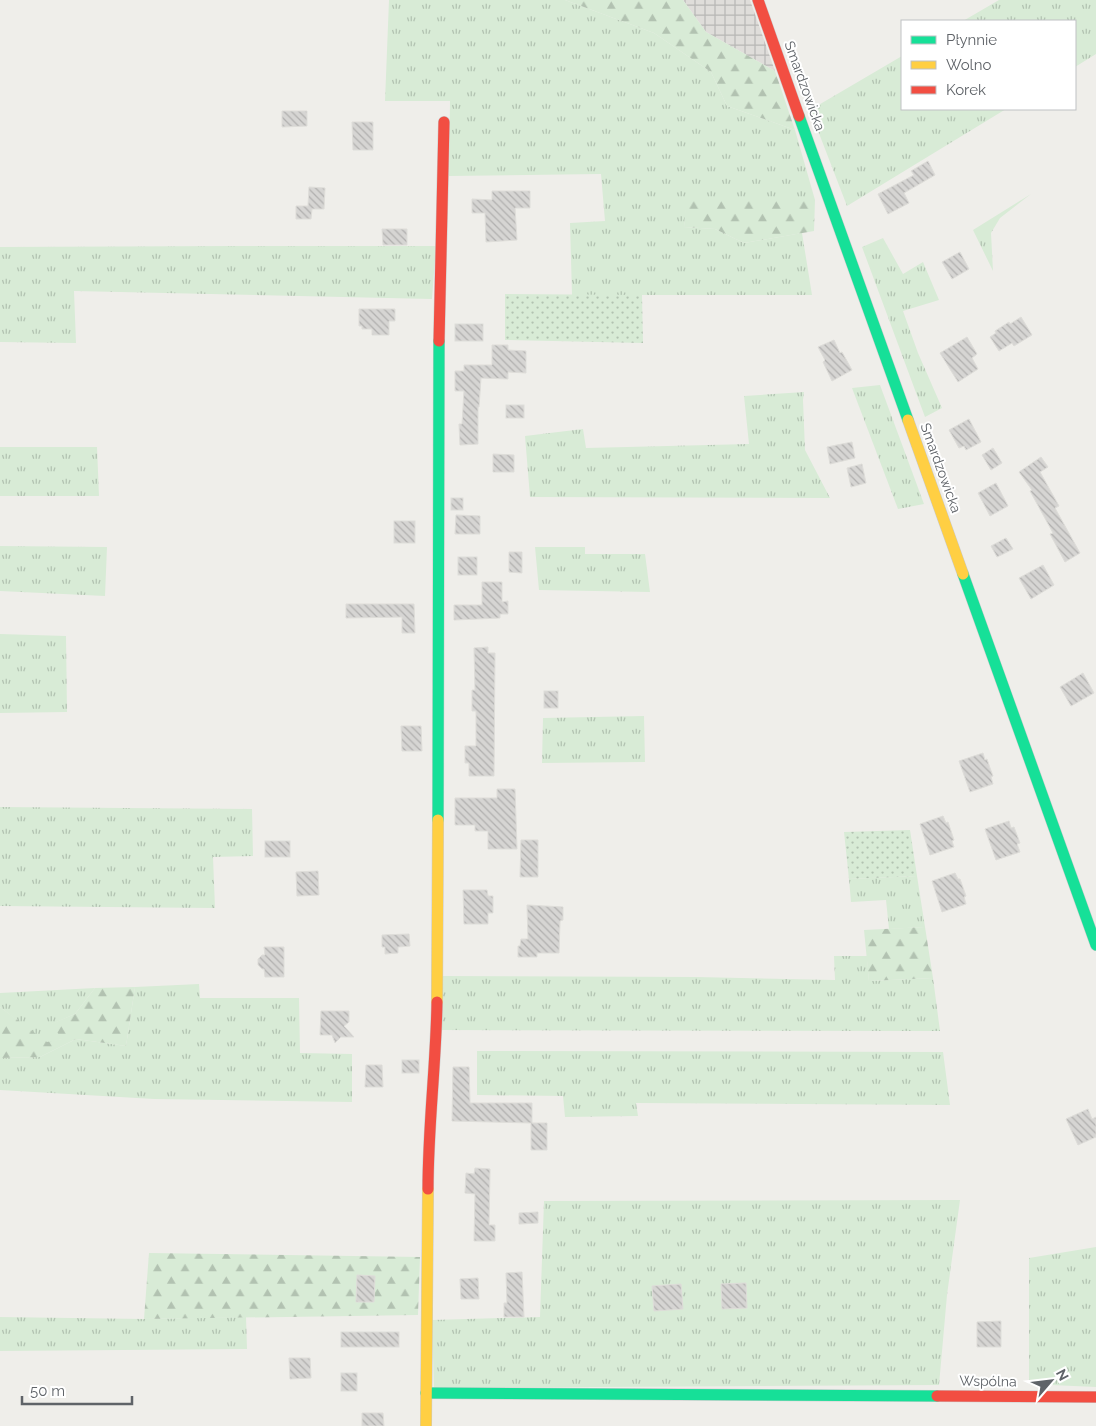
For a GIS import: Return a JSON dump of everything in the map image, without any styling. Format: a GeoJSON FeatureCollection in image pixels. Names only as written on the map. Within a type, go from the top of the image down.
{"type":"FeatureCollection","features":[{"type":"Feature","properties":{"kind":"street","name":"Smardzowicka"},"geometry":{"type":"LineString","coordinates":[[758,0],[1096,945]]}},
{"type":"Feature","properties":{"kind":"street"},"geometry":{"type":"LineString","coordinates":[[426,1426],[428,1145],[436,1053],[438,946],[439,322],[444,122]]}},
{"type":"Feature","properties":{"kind":"street","name":"Wspólna"},"geometry":{"type":"LineString","coordinates":[[426,1393],[1096,1397]]}},
{"type":"Feature","properties":{"kind":"shaded area"},"geometry":{"type":"Polygon","coordinates":[[[683,0],[750,0],[775,71],[706,32],[683,0]]]}},
{"type":"Feature","properties":{"kind":"green space"},"geometry":{"type":"Polygon","coordinates":[[[389,0],[565,0],[654,33],[711,72],[727,106],[795,130],[815,200],[687,200],[684,227],[715,229],[744,243],[802,233],[812,295],[572,295],[570,223],[605,221],[601,174],[449,176],[450,101],[385,101],[389,0]]]}},
{"type":"Feature","properties":{"kind":"green space"},"geometry":{"type":"Polygon","coordinates":[[[565,0],[683,0],[706,32],[775,71],[795,130],[727,106],[711,72],[654,33],[565,0]]]}},
{"type":"Feature","properties":{"kind":"green space"},"geometry":{"type":"Polygon","coordinates":[[[999,0],[1096,0],[1096,54],[1076,66],[1076,20],[965,20],[999,0]]]}},
{"type":"Feature","properties":{"kind":"green space"},"geometry":{"type":"Polygon","coordinates":[[[901,57],[901,110],[1004,110],[847,206],[810,110],[901,57]]]}},
{"type":"Feature","properties":{"kind":"green space"},"geometry":{"type":"Polygon","coordinates":[[[1031,194],[1000,218],[991,233],[993,271],[973,230],[1031,194]]]}},
{"type":"Feature","properties":{"kind":"green space"},"geometry":{"type":"Polygon","coordinates":[[[686,200],[815,200],[814,231],[744,243],[715,229],[684,227],[686,200]]]}},
{"type":"Feature","properties":{"kind":"green space"},"geometry":{"type":"Polygon","coordinates":[[[883,238],[903,274],[923,262],[939,300],[903,311],[918,353],[942,408],[925,417],[862,247],[883,238]]]}},
{"type":"Feature","properties":{"kind":"green space"},"geometry":{"type":"Polygon","coordinates":[[[436,246],[432,299],[74,291],[76,343],[0,342],[0,247],[436,246]]]}},
{"type":"Feature","properties":{"kind":"green space"},"geometry":{"type":"Polygon","coordinates":[[[505,294],[642,295],[643,343],[505,340],[505,294]]]}},
{"type":"Feature","properties":{"kind":"green space"},"geometry":{"type":"Polygon","coordinates":[[[880,385],[924,504],[898,509],[852,388],[880,385]]]}},
{"type":"Feature","properties":{"kind":"green space"},"geometry":{"type":"Polygon","coordinates":[[[804,392],[805,450],[830,498],[530,497],[525,436],[583,429],[586,448],[749,444],[744,396],[804,392]]]}},
{"type":"Feature","properties":{"kind":"green space"},"geometry":{"type":"Polygon","coordinates":[[[0,447],[97,447],[99,496],[0,496],[0,447]]]}},
{"type":"Feature","properties":{"kind":"green space"},"geometry":{"type":"Polygon","coordinates":[[[0,546],[107,547],[105,596],[0,591],[0,546]]]}},
{"type":"Feature","properties":{"kind":"green space"},"geometry":{"type":"Polygon","coordinates":[[[535,547],[585,547],[585,554],[645,554],[650,592],[539,590],[535,547]]]}},
{"type":"Feature","properties":{"kind":"green space"},"geometry":{"type":"Polygon","coordinates":[[[0,634],[66,636],[67,712],[0,713],[0,634]]]}},
{"type":"Feature","properties":{"kind":"green space"},"geometry":{"type":"Polygon","coordinates":[[[644,716],[645,762],[542,763],[543,718],[644,716]]]}},
{"type":"Feature","properties":{"kind":"green space"},"geometry":{"type":"Polygon","coordinates":[[[0,807],[252,809],[253,856],[213,857],[215,908],[0,906],[0,807]]]}},
{"type":"Feature","properties":{"kind":"green space"},"geometry":{"type":"Polygon","coordinates":[[[910,830],[917,876],[849,879],[844,832],[910,830]]]}},
{"type":"Feature","properties":{"kind":"green space"},"geometry":{"type":"Polygon","coordinates":[[[917,876],[925,927],[889,929],[886,900],[851,902],[849,879],[917,876]]]}},
{"type":"Feature","properties":{"kind":"green space"},"geometry":{"type":"Polygon","coordinates":[[[925,927],[933,978],[869,981],[864,930],[925,927]]]}},
{"type":"Feature","properties":{"kind":"green space"},"geometry":{"type":"Polygon","coordinates":[[[834,956],[867,956],[869,981],[933,978],[940,1031],[441,1030],[442,976],[696,977],[835,980],[834,956]]]}},
{"type":"Feature","properties":{"kind":"green space"},"geometry":{"type":"Polygon","coordinates":[[[199,984],[200,998],[299,998],[300,1053],[352,1054],[352,1102],[154,1099],[0,1090],[0,1058],[40,1057],[76,1039],[126,1046],[135,987],[199,984]]]}},
{"type":"Feature","properties":{"kind":"green space"},"geometry":{"type":"Polygon","coordinates":[[[135,987],[126,1046],[76,1039],[40,1057],[0,1058],[0,1007],[47,1042],[62,1039],[51,1024],[75,1014],[95,988],[135,987]]]}},
{"type":"Feature","properties":{"kind":"green space"},"geometry":{"type":"Polygon","coordinates":[[[95,988],[75,1014],[52,1024],[63,1039],[46,1043],[0,1007],[0,993],[95,988]]]}},
{"type":"Feature","properties":{"kind":"green space"},"geometry":{"type":"Polygon","coordinates":[[[477,1051],[943,1052],[950,1105],[636,1103],[638,1116],[565,1117],[563,1096],[477,1095],[477,1051]]]}},
{"type":"Feature","properties":{"kind":"green space"},"geometry":{"type":"Polygon","coordinates":[[[960,1200],[947,1295],[939,1385],[434,1388],[432,1320],[540,1317],[544,1201],[960,1200]]]}},
{"type":"Feature","properties":{"kind":"green space"},"geometry":{"type":"Polygon","coordinates":[[[1096,1247],[1096,1387],[1029,1384],[1029,1258],[1096,1247]]]}},
{"type":"Feature","properties":{"kind":"green space"},"geometry":{"type":"Polygon","coordinates":[[[149,1253],[420,1257],[418,1315],[144,1319],[149,1253]]]}},
{"type":"Feature","properties":{"kind":"green space"},"geometry":{"type":"Polygon","coordinates":[[[0,1317],[144,1319],[246,1317],[247,1349],[0,1351],[0,1317]]]}},
{"type":"Feature","properties":{"kind":"building"},"geometry":{"type":"Polygon","coordinates":[[[282,111],[307,111],[307,126],[282,127],[282,111]]]}},
{"type":"Feature","properties":{"kind":"building"},"geometry":{"type":"Polygon","coordinates":[[[352,122],[373,122],[373,150],[353,150],[352,122]]]}},
{"type":"Feature","properties":{"kind":"building"},"geometry":{"type":"Polygon","coordinates":[[[928,161],[935,175],[904,193],[909,203],[888,214],[878,194],[914,175],[911,171],[928,161]]]}},
{"type":"Feature","properties":{"kind":"building"},"geometry":{"type":"Polygon","coordinates":[[[309,187],[325,188],[324,209],[312,209],[311,219],[296,219],[296,206],[308,206],[309,187]]]}},
{"type":"Feature","properties":{"kind":"building"},"geometry":{"type":"Polygon","coordinates":[[[492,191],[530,191],[530,208],[515,208],[517,240],[486,242],[485,213],[472,213],[472,199],[492,200],[492,191]]]}},
{"type":"Feature","properties":{"kind":"building"},"geometry":{"type":"Polygon","coordinates":[[[382,229],[407,229],[407,245],[383,245],[382,229]]]}},
{"type":"Feature","properties":{"kind":"building"},"geometry":{"type":"Polygon","coordinates":[[[960,252],[969,269],[952,279],[942,262],[960,252]]]}},
{"type":"Feature","properties":{"kind":"building"},"geometry":{"type":"Polygon","coordinates":[[[359,309],[395,309],[395,321],[389,321],[389,335],[372,335],[372,329],[362,329],[362,326],[359,326],[359,309]]]}},
{"type":"Feature","properties":{"kind":"building"},"geometry":{"type":"Polygon","coordinates":[[[1021,317],[1032,335],[1014,346],[1012,343],[999,351],[990,337],[996,333],[995,331],[1021,317]]]}},
{"type":"Feature","properties":{"kind":"building"},"geometry":{"type":"Polygon","coordinates":[[[455,324],[483,324],[483,341],[455,341],[455,324]]]}},
{"type":"Feature","properties":{"kind":"building"},"geometry":{"type":"Polygon","coordinates":[[[967,337],[977,354],[972,358],[978,369],[958,382],[940,353],[967,337]]]}},
{"type":"Feature","properties":{"kind":"building"},"geometry":{"type":"Polygon","coordinates":[[[834,340],[840,353],[842,352],[852,370],[832,381],[823,362],[825,360],[818,347],[834,340]]]}},
{"type":"Feature","properties":{"kind":"building"},"geometry":{"type":"Polygon","coordinates":[[[492,345],[508,345],[508,350],[526,351],[526,373],[508,372],[508,379],[481,378],[478,407],[478,444],[460,445],[459,424],[462,424],[464,391],[455,391],[455,371],[464,371],[464,365],[492,365],[492,345]]]}},
{"type":"Feature","properties":{"kind":"building"},"geometry":{"type":"Polygon","coordinates":[[[506,405],[524,405],[524,418],[506,418],[506,405]]]}},
{"type":"Feature","properties":{"kind":"building"},"geometry":{"type":"Polygon","coordinates":[[[969,419],[981,442],[966,450],[964,446],[959,448],[949,430],[969,419]]]}},
{"type":"Feature","properties":{"kind":"building"},"geometry":{"type":"Polygon","coordinates":[[[852,442],[855,458],[830,464],[827,447],[852,442]]]}},
{"type":"Feature","properties":{"kind":"building"},"geometry":{"type":"Polygon","coordinates":[[[993,448],[1002,463],[991,470],[982,455],[993,448]]]}},
{"type":"Feature","properties":{"kind":"building"},"geometry":{"type":"Polygon","coordinates":[[[493,454],[514,455],[514,472],[493,472],[493,454]]]}},
{"type":"Feature","properties":{"kind":"building"},"geometry":{"type":"Polygon","coordinates":[[[1041,457],[1048,467],[1040,472],[1059,506],[1055,508],[1080,553],[1065,562],[1050,534],[1053,533],[1030,491],[1032,490],[1019,472],[1041,457]]]}},
{"type":"Feature","properties":{"kind":"building"},"geometry":{"type":"Polygon","coordinates":[[[862,464],[866,483],[851,487],[847,468],[862,464]]]}},
{"type":"Feature","properties":{"kind":"building"},"geometry":{"type":"Polygon","coordinates":[[[996,483],[1008,506],[990,516],[978,493],[996,483]]]}},
{"type":"Feature","properties":{"kind":"building"},"geometry":{"type":"Polygon","coordinates":[[[451,498],[463,498],[463,510],[451,510],[451,498]]]}},
{"type":"Feature","properties":{"kind":"building"},"geometry":{"type":"Polygon","coordinates":[[[456,515],[480,516],[480,534],[455,534],[456,515]]]}},
{"type":"Feature","properties":{"kind":"building"},"geometry":{"type":"Polygon","coordinates":[[[394,521],[415,521],[415,543],[394,543],[394,521]]]}},
{"type":"Feature","properties":{"kind":"building"},"geometry":{"type":"Polygon","coordinates":[[[1006,538],[1013,549],[997,557],[991,546],[1006,538]]]}},
{"type":"Feature","properties":{"kind":"building"},"geometry":{"type":"Polygon","coordinates":[[[509,552],[522,552],[522,573],[509,572],[509,552]]]}},
{"type":"Feature","properties":{"kind":"building"},"geometry":{"type":"Polygon","coordinates":[[[458,557],[477,557],[477,575],[458,575],[458,557]]]}},
{"type":"Feature","properties":{"kind":"building"},"geometry":{"type":"Polygon","coordinates":[[[1043,565],[1054,585],[1031,599],[1019,578],[1043,565]]]}},
{"type":"Feature","properties":{"kind":"building"},"geometry":{"type":"Polygon","coordinates":[[[482,582],[502,582],[502,602],[508,601],[508,614],[500,614],[500,618],[454,620],[454,605],[482,605],[482,582]]]}},
{"type":"Feature","properties":{"kind":"building"},"geometry":{"type":"Polygon","coordinates":[[[346,604],[414,604],[415,633],[402,633],[402,617],[346,618],[346,604]]]}},
{"type":"Feature","properties":{"kind":"building"},"geometry":{"type":"Polygon","coordinates":[[[488,647],[488,653],[495,653],[494,776],[469,776],[469,763],[465,763],[465,746],[476,746],[476,711],[472,711],[472,690],[475,690],[474,648],[488,647]]]}},
{"type":"Feature","properties":{"kind":"building"},"geometry":{"type":"Polygon","coordinates":[[[1083,673],[1094,693],[1071,706],[1060,687],[1083,673]]]}},
{"type":"Feature","properties":{"kind":"building"},"geometry":{"type":"Polygon","coordinates":[[[544,691],[558,691],[558,708],[544,708],[544,691]]]}},
{"type":"Feature","properties":{"kind":"building"},"geometry":{"type":"Polygon","coordinates":[[[401,726],[421,726],[422,751],[402,751],[401,726]]]}},
{"type":"Feature","properties":{"kind":"building"},"geometry":{"type":"Polygon","coordinates":[[[983,753],[993,776],[991,777],[993,784],[970,792],[959,761],[983,753]]]}},
{"type":"Feature","properties":{"kind":"building"},"geometry":{"type":"Polygon","coordinates":[[[497,789],[515,789],[517,849],[488,849],[488,831],[475,831],[475,825],[455,825],[455,798],[497,798],[497,789]]]}},
{"type":"Feature","properties":{"kind":"building"},"geometry":{"type":"Polygon","coordinates":[[[943,816],[946,823],[948,822],[954,840],[952,841],[954,847],[930,855],[920,824],[943,816]]]}},
{"type":"Feature","properties":{"kind":"building"},"geometry":{"type":"Polygon","coordinates":[[[1009,821],[1011,828],[1014,827],[1020,843],[1017,844],[1020,852],[996,860],[985,829],[1009,821]]]}},
{"type":"Feature","properties":{"kind":"building"},"geometry":{"type":"Polygon","coordinates":[[[521,840],[538,840],[538,877],[520,877],[521,840]]]}},
{"type":"Feature","properties":{"kind":"building"},"geometry":{"type":"Polygon","coordinates":[[[265,841],[290,841],[290,857],[265,857],[265,841]]]}},
{"type":"Feature","properties":{"kind":"building"},"geometry":{"type":"Polygon","coordinates":[[[318,871],[319,895],[297,896],[296,872],[318,871]]]}},
{"type":"Feature","properties":{"kind":"building"},"geometry":{"type":"Polygon","coordinates":[[[955,873],[958,879],[960,879],[966,896],[964,897],[966,904],[942,912],[932,881],[955,873]]]}},
{"type":"Feature","properties":{"kind":"building"},"geometry":{"type":"Polygon","coordinates":[[[463,890],[487,890],[488,896],[493,896],[493,913],[488,913],[488,924],[464,924],[463,890]]]}},
{"type":"Feature","properties":{"kind":"building"},"geometry":{"type":"Polygon","coordinates":[[[527,905],[563,907],[563,920],[560,921],[559,953],[537,953],[537,957],[518,957],[518,946],[520,946],[521,939],[528,939],[527,905]]]}},
{"type":"Feature","properties":{"kind":"building"},"geometry":{"type":"Polygon","coordinates":[[[409,934],[410,946],[398,947],[398,953],[385,954],[385,947],[382,947],[382,935],[409,934]]]}},
{"type":"Feature","properties":{"kind":"building"},"geometry":{"type":"Polygon","coordinates":[[[264,947],[284,947],[284,977],[265,977],[264,969],[258,965],[258,959],[265,955],[264,947]]]}},
{"type":"Feature","properties":{"kind":"building"},"geometry":{"type":"Polygon","coordinates":[[[321,1011],[349,1011],[349,1022],[344,1026],[354,1037],[341,1037],[335,1043],[332,1035],[320,1035],[321,1011]]]}},
{"type":"Feature","properties":{"kind":"building"},"geometry":{"type":"Polygon","coordinates":[[[402,1060],[419,1060],[419,1073],[402,1073],[402,1060]]]}},
{"type":"Feature","properties":{"kind":"building"},"geometry":{"type":"Polygon","coordinates":[[[366,1065],[382,1065],[383,1087],[365,1087],[366,1065]]]}},
{"type":"Feature","properties":{"kind":"building"},"geometry":{"type":"Polygon","coordinates":[[[453,1067],[469,1067],[470,1103],[532,1103],[532,1123],[547,1123],[547,1150],[531,1150],[531,1123],[452,1121],[453,1067]]]}},
{"type":"Feature","properties":{"kind":"building"},"geometry":{"type":"Polygon","coordinates":[[[1088,1109],[1092,1119],[1096,1117],[1096,1137],[1078,1145],[1066,1119],[1088,1109]]]}},
{"type":"Feature","properties":{"kind":"building"},"geometry":{"type":"Polygon","coordinates":[[[475,1168],[490,1169],[489,1225],[495,1225],[495,1241],[474,1241],[475,1194],[465,1193],[466,1173],[474,1174],[475,1168]]]}},
{"type":"Feature","properties":{"kind":"building"},"geometry":{"type":"Polygon","coordinates":[[[538,1212],[538,1223],[519,1224],[519,1213],[538,1212]]]}},
{"type":"Feature","properties":{"kind":"building"},"geometry":{"type":"Polygon","coordinates":[[[522,1272],[524,1317],[504,1317],[504,1303],[507,1303],[506,1273],[522,1272]]]}},
{"type":"Feature","properties":{"kind":"building"},"geometry":{"type":"Polygon","coordinates":[[[357,1275],[375,1276],[374,1302],[356,1302],[357,1275]]]}},
{"type":"Feature","properties":{"kind":"building"},"geometry":{"type":"Polygon","coordinates":[[[478,1278],[479,1299],[461,1299],[460,1279],[478,1278]]]}},
{"type":"Feature","properties":{"kind":"building"},"geometry":{"type":"Polygon","coordinates":[[[746,1283],[747,1308],[722,1309],[721,1284],[746,1283]]]}},
{"type":"Feature","properties":{"kind":"building"},"geometry":{"type":"Polygon","coordinates":[[[681,1284],[683,1309],[654,1311],[652,1286],[681,1284]]]}},
{"type":"Feature","properties":{"kind":"building"},"geometry":{"type":"Polygon","coordinates":[[[1001,1321],[1001,1347],[977,1347],[977,1322],[1001,1321]]]}},
{"type":"Feature","properties":{"kind":"building"},"geometry":{"type":"Polygon","coordinates":[[[341,1332],[399,1332],[399,1347],[341,1347],[341,1332]]]}},
{"type":"Feature","properties":{"kind":"building"},"geometry":{"type":"Polygon","coordinates":[[[289,1358],[310,1358],[311,1378],[290,1379],[289,1358]]]}},
{"type":"Feature","properties":{"kind":"building"},"geometry":{"type":"Polygon","coordinates":[[[341,1373],[357,1373],[357,1391],[341,1391],[341,1373]]]}},
{"type":"Feature","properties":{"kind":"building"},"geometry":{"type":"Polygon","coordinates":[[[362,1413],[383,1413],[384,1426],[362,1426],[362,1413]]]}},
{"type":"Feature","properties":{"kind":"traffic: fast"},"geometry":{"type":"LineString","coordinates":[[799,116],[908,420]]}},
{"type":"Feature","properties":{"kind":"traffic: fast"},"geometry":{"type":"LineString","coordinates":[[438,820],[439,341]]}},
{"type":"Feature","properties":{"kind":"traffic: fast"},"geometry":{"type":"LineString","coordinates":[[963,574],[1096,945]]}},
{"type":"Feature","properties":{"kind":"traffic: fast"},"geometry":{"type":"LineString","coordinates":[[426,1393],[937,1396]]}},
{"type":"Feature","properties":{"kind":"traffic: slow"},"geometry":{"type":"LineString","coordinates":[[908,420],[963,574]]}},
{"type":"Feature","properties":{"kind":"traffic: slow"},"geometry":{"type":"LineString","coordinates":[[437,1002],[438,820]]}},
{"type":"Feature","properties":{"kind":"traffic: slow"},"geometry":{"type":"LineString","coordinates":[[426,1426],[428,1189]]}},
{"type":"Feature","properties":{"kind":"traffic: jam"},"geometry":{"type":"LineString","coordinates":[[758,0],[799,116]]}},
{"type":"Feature","properties":{"kind":"traffic: jam"},"geometry":{"type":"LineString","coordinates":[[439,341],[444,122]]}},
{"type":"Feature","properties":{"kind":"traffic: jam"},"geometry":{"type":"LineString","coordinates":[[428,1189],[437,1002]]}},
{"type":"Feature","properties":{"kind":"traffic: jam"},"geometry":{"type":"LineString","coordinates":[[937,1396],[1096,1397]]}}]}
